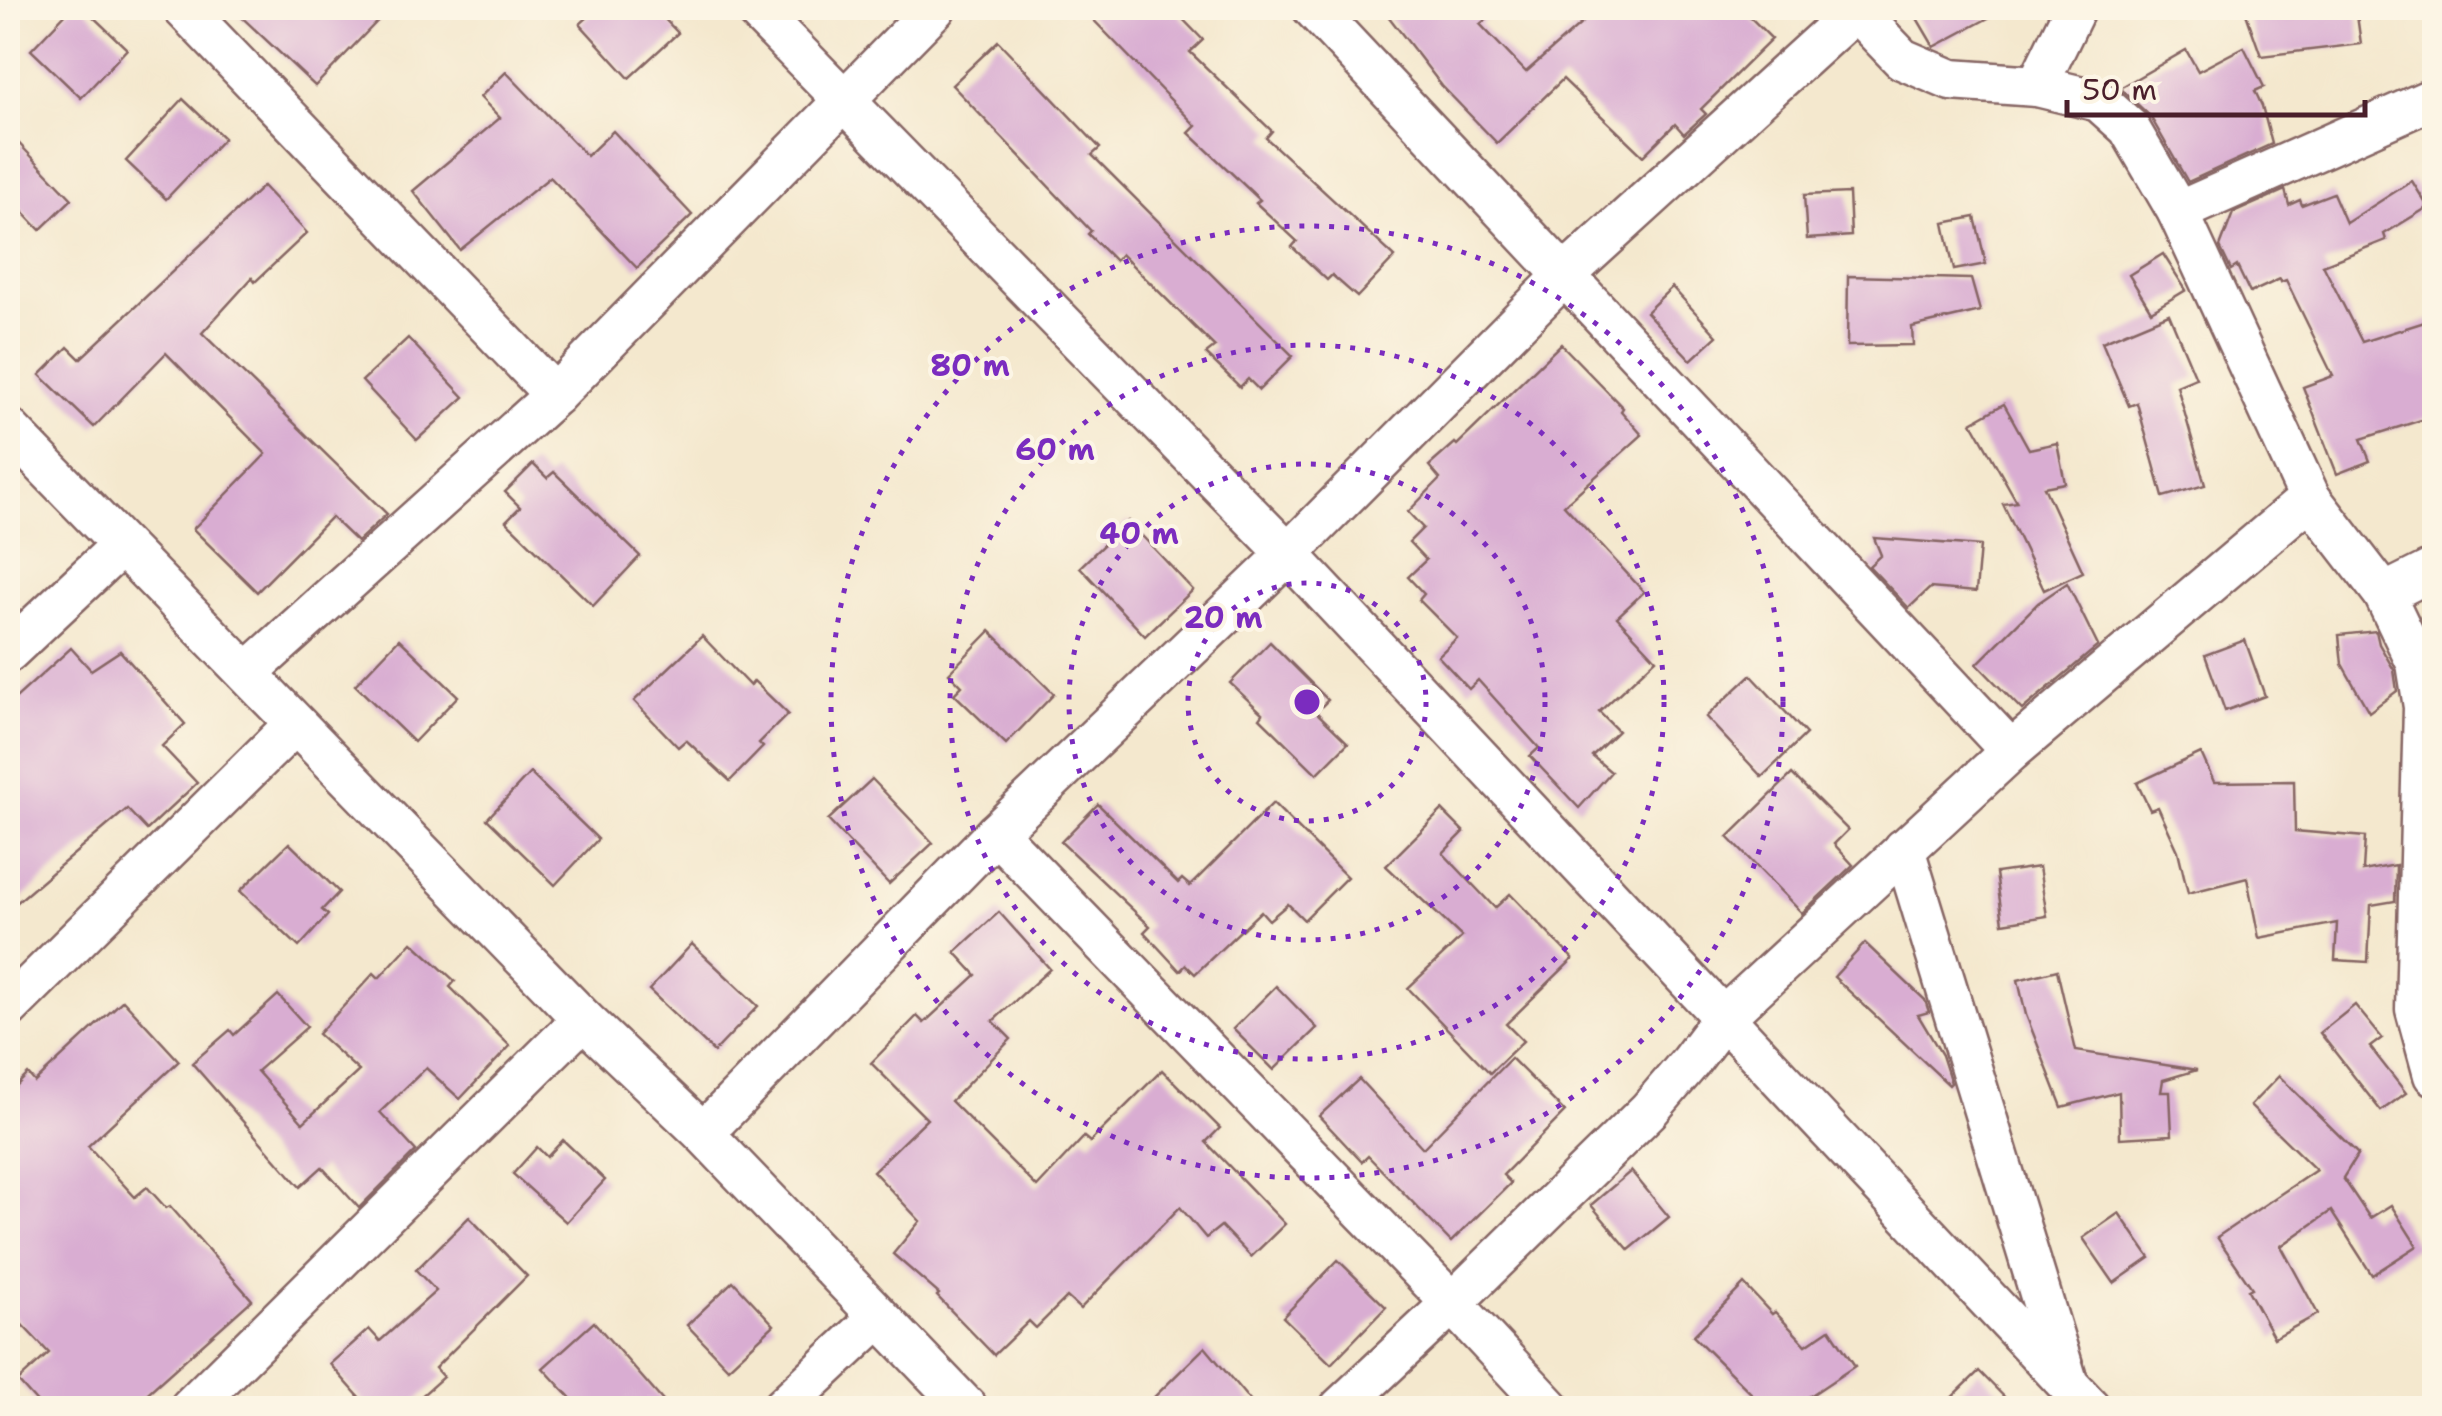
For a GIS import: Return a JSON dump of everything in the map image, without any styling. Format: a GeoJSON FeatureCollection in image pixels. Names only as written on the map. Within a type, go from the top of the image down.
{"type":"FeatureCollection","features":[{"type":"Feature","properties":{"kind":"street"},"geometry":{"type":"LineString","coordinates":[[183,8],[555,395]]}},
{"type":"Feature","properties":{"kind":"street"},"geometry":{"type":"LineString","coordinates":[[754,8],[1288,554],[2080,1398]]}},
{"type":"Feature","properties":{"kind":"street"},"geometry":{"type":"LineString","coordinates":[[247,673],[555,395],[935,8]]}},
{"type":"Feature","properties":{"kind":"street"},"geometry":{"type":"LineString","coordinates":[[1312,8],[2010,751]]}},
{"type":"Feature","properties":{"kind":"street"},"geometry":{"type":"LineString","coordinates":[[2037,86],[2075,8]]}},
{"type":"Feature","properties":{"kind":"street"},"geometry":{"type":"LineString","coordinates":[[703,1133],[996,833],[1288,554],[1566,274],[1855,9],[1902,59],[1951,80],[2037,86],[2098,101],[2129,128],[2178,212],[2310,498],[2384,594],[2417,663],[2424,707],[2416,1008],[2434,1075]]}},
{"type":"Feature","properties":{"kind":"street"},"geometry":{"type":"LineString","coordinates":[[2178,212],[2434,98]]}},
{"type":"Feature","properties":{"kind":"street"},"geometry":{"type":"LineString","coordinates":[[8,428],[583,1019],[703,1133],[967,1408]]}},
{"type":"Feature","properties":{"kind":"street"},"geometry":{"type":"LineString","coordinates":[[1340,1408],[1649,1110],[1724,1017],[2010,751],[2310,498]]}},
{"type":"Feature","properties":{"kind":"street"},"geometry":{"type":"LineString","coordinates":[[8,652],[121,546]]}},
{"type":"Feature","properties":{"kind":"street"},"geometry":{"type":"LineString","coordinates":[[2384,594],[2434,568]]}},
{"type":"Feature","properties":{"kind":"street"},"geometry":{"type":"LineString","coordinates":[[8,1008],[295,724]]}},
{"type":"Feature","properties":{"kind":"street"},"geometry":{"type":"LineString","coordinates":[[996,833],[1550,1408]]}},
{"type":"Feature","properties":{"kind":"street"},"geometry":{"type":"LineString","coordinates":[[1904,850],[2080,1398]]}},
{"type":"Feature","properties":{"kind":"street"},"geometry":{"type":"LineString","coordinates":[[190,1408],[583,1019]]}},
{"type":"Feature","properties":{"kind":"street"},"geometry":{"type":"LineString","coordinates":[[782,1408],[878,1318]]}},
{"type":"Feature","properties":{"kind":"building"},"geometry":{"type":"Polygon","coordinates":[[[71,8],[84,8],[127,49],[81,98],[31,50],[71,8]]]}},
{"type":"Feature","properties":{"kind":"building"},"geometry":{"type":"Polygon","coordinates":[[[232,8],[390,8],[315,86],[232,8]]]}},
{"type":"Feature","properties":{"kind":"building"},"geometry":{"type":"Polygon","coordinates":[[[598,8],[654,8],[678,33],[629,78],[580,24],[598,8]]]}},
{"type":"Feature","properties":{"kind":"building"},"geometry":{"type":"Polygon","coordinates":[[[1082,8],[1172,8],[1203,40],[1190,52],[1272,131],[1266,138],[1395,257],[1357,297],[1332,275],[1327,280],[1292,247],[1297,241],[1256,203],[1260,200],[1189,133],[1196,126],[1082,8]]]}},
{"type":"Feature","properties":{"kind":"building"},"geometry":{"type":"Polygon","coordinates":[[[1382,8],[1500,8],[1480,24],[1526,72],[1599,8],[1741,8],[1772,39],[1701,109],[1706,114],[1684,134],[1675,124],[1643,156],[1563,79],[1497,143],[1442,86],[1382,8]]]}},
{"type":"Feature","properties":{"kind":"building"},"geometry":{"type":"Polygon","coordinates":[[[1911,8],[2007,8],[1934,47],[1911,8]]]}},
{"type":"Feature","properties":{"kind":"building"},"geometry":{"type":"Polygon","coordinates":[[[2244,8],[2356,8],[2361,44],[2261,56],[2244,8]]]}},
{"type":"Feature","properties":{"kind":"building"},"geometry":{"type":"Polygon","coordinates":[[[998,41],[1100,148],[1092,155],[1293,356],[1259,390],[1248,379],[1240,387],[1206,354],[1215,347],[1121,254],[1115,261],[952,85],[998,41]]]}},
{"type":"Feature","properties":{"kind":"building"},"geometry":{"type":"Polygon","coordinates":[[[2244,47],[2264,87],[2255,91],[2272,144],[2188,182],[2150,116],[2120,88],[2186,50],[2198,71],[2244,47]]]}},
{"type":"Feature","properties":{"kind":"building"},"geometry":{"type":"Polygon","coordinates":[[[506,72],[587,156],[613,131],[692,215],[637,268],[550,177],[460,250],[413,191],[500,118],[480,97],[506,72]]]}},
{"type":"Feature","properties":{"kind":"building"},"geometry":{"type":"Polygon","coordinates":[[[183,99],[224,138],[166,199],[126,161],[183,99]]]}},
{"type":"Feature","properties":{"kind":"building"},"geometry":{"type":"Polygon","coordinates":[[[8,132],[72,199],[40,230],[8,196],[8,132]]]}},
{"type":"Feature","properties":{"kind":"building"},"geometry":{"type":"Polygon","coordinates":[[[2412,181],[2428,207],[2384,234],[2386,240],[2323,265],[2362,342],[2434,319],[2434,416],[2361,439],[2370,461],[2337,474],[2303,387],[2333,376],[2286,280],[2250,293],[2237,266],[2231,270],[2220,247],[2233,213],[2285,190],[2289,205],[2300,200],[2302,205],[2333,193],[2346,223],[2412,181]]]}},
{"type":"Feature","properties":{"kind":"building"},"geometry":{"type":"Polygon","coordinates":[[[263,186],[307,233],[255,282],[252,278],[202,333],[387,514],[357,542],[331,517],[257,592],[193,529],[266,454],[166,353],[94,427],[40,375],[68,347],[80,359],[263,186]]]}},
{"type":"Feature","properties":{"kind":"building"},"geometry":{"type":"Polygon","coordinates":[[[1849,193],[1851,236],[1807,239],[1804,195],[1849,193]]]}},
{"type":"Feature","properties":{"kind":"building"},"geometry":{"type":"Polygon","coordinates":[[[1975,217],[1986,264],[1954,270],[1944,223],[1975,217]]]}},
{"type":"Feature","properties":{"kind":"building"},"geometry":{"type":"Polygon","coordinates":[[[2163,254],[2186,290],[2151,311],[2129,275],[2163,254]]]}},
{"type":"Feature","properties":{"kind":"building"},"geometry":{"type":"Polygon","coordinates":[[[1848,276],[1971,279],[1980,311],[1912,327],[1913,345],[1847,346],[1848,276]]]}},
{"type":"Feature","properties":{"kind":"building"},"geometry":{"type":"Polygon","coordinates":[[[1672,287],[1717,336],[1691,360],[1646,312],[1672,287]]]}},
{"type":"Feature","properties":{"kind":"building"},"geometry":{"type":"Polygon","coordinates":[[[2169,314],[2196,378],[2177,386],[2205,485],[2163,497],[2137,403],[2129,406],[2102,342],[2169,314]]]}},
{"type":"Feature","properties":{"kind":"building"},"geometry":{"type":"Polygon","coordinates":[[[408,338],[464,397],[417,440],[362,381],[408,338]]]}},
{"type":"Feature","properties":{"kind":"building"},"geometry":{"type":"Polygon","coordinates":[[[1561,344],[1623,408],[1621,411],[1642,435],[1564,505],[1644,592],[1617,617],[1656,659],[1599,712],[1618,731],[1592,756],[1611,772],[1579,808],[1530,756],[1539,748],[1478,680],[1469,689],[1438,656],[1457,638],[1419,600],[1424,594],[1408,577],[1426,560],[1409,542],[1423,528],[1408,512],[1440,479],[1429,466],[1457,445],[1561,344]]]}},
{"type":"Feature","properties":{"kind":"building"},"geometry":{"type":"Polygon","coordinates":[[[2004,404],[2029,449],[2057,443],[2065,483],[2044,487],[2083,572],[2044,590],[2003,504],[2017,502],[1972,422],[2004,404]]]}},
{"type":"Feature","properties":{"kind":"building"},"geometry":{"type":"Polygon","coordinates":[[[533,464],[547,478],[554,472],[640,556],[593,606],[506,521],[520,507],[505,492],[533,464]]]}},
{"type":"Feature","properties":{"kind":"building"},"geometry":{"type":"Polygon","coordinates":[[[1128,521],[1193,590],[1145,636],[1080,567],[1128,521]]]}},
{"type":"Feature","properties":{"kind":"building"},"geometry":{"type":"Polygon","coordinates":[[[1874,538],[1980,546],[1976,592],[1930,588],[1909,608],[1869,566],[1881,555],[1874,538]]]}},
{"type":"Feature","properties":{"kind":"building"},"geometry":{"type":"Polygon","coordinates":[[[2067,583],[2098,646],[2022,710],[1977,664],[2038,603],[2067,583]]]}},
{"type":"Feature","properties":{"kind":"building"},"geometry":{"type":"Polygon","coordinates":[[[990,631],[1054,694],[1006,744],[954,694],[962,686],[949,673],[990,631]]]}},
{"type":"Feature","properties":{"kind":"building"},"geometry":{"type":"Polygon","coordinates":[[[2376,631],[2394,670],[2397,691],[2369,712],[2342,664],[2339,635],[2376,631]]]}},
{"type":"Feature","properties":{"kind":"building"},"geometry":{"type":"Polygon","coordinates":[[[702,636],[750,686],[754,681],[788,714],[730,781],[686,740],[678,747],[634,701],[702,636]]]}},
{"type":"Feature","properties":{"kind":"building"},"geometry":{"type":"Polygon","coordinates":[[[399,639],[458,696],[414,742],[355,685],[399,639]]]}},
{"type":"Feature","properties":{"kind":"building"},"geometry":{"type":"Polygon","coordinates":[[[2245,640],[2265,696],[2225,711],[2205,655],[2245,640]]]}},
{"type":"Feature","properties":{"kind":"building"},"geometry":{"type":"Polygon","coordinates":[[[1270,642],[1328,700],[1316,712],[1348,743],[1317,774],[1230,683],[1270,642]]]}},
{"type":"Feature","properties":{"kind":"building"},"geometry":{"type":"Polygon","coordinates":[[[71,648],[91,670],[120,651],[185,724],[162,746],[197,783],[147,830],[127,809],[8,910],[8,705],[71,648]]]}},
{"type":"Feature","properties":{"kind":"building"},"geometry":{"type":"Polygon","coordinates":[[[1751,675],[1806,734],[1762,777],[1706,717],[1751,675]]]}},
{"type":"Feature","properties":{"kind":"building"},"geometry":{"type":"Polygon","coordinates":[[[2201,753],[2214,782],[2294,781],[2295,831],[2365,837],[2363,871],[2396,865],[2395,901],[2371,905],[2368,962],[2335,960],[2337,923],[2259,938],[2247,878],[2188,893],[2178,851],[2158,807],[2150,810],[2137,783],[2201,753]]]}},
{"type":"Feature","properties":{"kind":"building"},"geometry":{"type":"Polygon","coordinates":[[[530,773],[598,839],[555,885],[487,819],[530,773]]]}},
{"type":"Feature","properties":{"kind":"building"},"geometry":{"type":"Polygon","coordinates":[[[1792,774],[1848,830],[1834,844],[1853,865],[1802,913],[1728,837],[1792,774]]]}},
{"type":"Feature","properties":{"kind":"building"},"geometry":{"type":"Polygon","coordinates":[[[872,779],[933,843],[889,884],[828,820],[872,779]]]}},
{"type":"Feature","properties":{"kind":"building"},"geometry":{"type":"Polygon","coordinates":[[[1273,803],[1347,877],[1304,920],[1288,904],[1269,920],[1261,911],[1195,974],[1186,965],[1180,971],[1144,932],[1150,926],[1061,842],[1098,804],[1178,883],[1182,879],[1190,886],[1273,803]]]}},
{"type":"Feature","properties":{"kind":"building"},"geometry":{"type":"Polygon","coordinates":[[[1442,810],[1464,832],[1443,853],[1495,908],[1510,894],[1573,959],[1506,1024],[1523,1041],[1490,1073],[1408,988],[1462,937],[1386,866],[1442,810]]]}},
{"type":"Feature","properties":{"kind":"building"},"geometry":{"type":"Polygon","coordinates":[[[289,843],[339,892],[322,910],[328,915],[299,947],[240,891],[289,843]]]}},
{"type":"Feature","properties":{"kind":"building"},"geometry":{"type":"Polygon","coordinates":[[[2039,867],[2047,916],[2003,923],[1996,873],[2039,867]]]}},
{"type":"Feature","properties":{"kind":"building"},"geometry":{"type":"Polygon","coordinates":[[[999,912],[1050,969],[993,1021],[1011,1039],[951,1101],[1037,1187],[1084,1137],[1090,1142],[1162,1070],[1220,1128],[1206,1142],[1285,1224],[1251,1257],[1221,1226],[1206,1238],[1180,1207],[1080,1309],[1067,1297],[1036,1328],[1029,1321],[994,1355],[939,1294],[893,1254],[920,1221],[873,1171],[927,1119],[871,1063],[917,1016],[924,1023],[976,975],[955,952],[999,912]]]}},
{"type":"Feature","properties":{"kind":"building"},"geometry":{"type":"Polygon","coordinates":[[[412,942],[455,981],[450,987],[510,1046],[460,1099],[426,1068],[380,1112],[416,1151],[359,1208],[322,1167],[300,1187],[192,1063],[230,1030],[234,1035],[278,995],[307,1027],[257,1071],[303,1123],[359,1071],[318,1034],[374,973],[379,978],[412,942]]]}},
{"type":"Feature","properties":{"kind":"building"},"geometry":{"type":"Polygon","coordinates":[[[1865,943],[1925,1000],[1929,1012],[1918,1015],[1942,1055],[1949,1085],[1834,977],[1865,943]]]}},
{"type":"Feature","properties":{"kind":"building"},"geometry":{"type":"Polygon","coordinates":[[[692,944],[758,1006],[714,1052],[649,990],[692,944]]]}},
{"type":"Feature","properties":{"kind":"building"},"geometry":{"type":"Polygon","coordinates":[[[2057,970],[2076,1051],[2197,1070],[2163,1080],[2161,1092],[2170,1092],[2172,1135],[2120,1138],[2119,1092],[2062,1107],[2026,1015],[2018,980],[2057,970]]]}},
{"type":"Feature","properties":{"kind":"building"},"geometry":{"type":"Polygon","coordinates":[[[1276,986],[1317,1028],[1274,1070],[1233,1029],[1276,986]]]}},
{"type":"Feature","properties":{"kind":"building"},"geometry":{"type":"Polygon","coordinates":[[[123,1000],[179,1061],[88,1146],[135,1197],[147,1187],[166,1208],[170,1206],[252,1300],[131,1408],[42,1408],[18,1381],[49,1353],[8,1310],[8,1094],[28,1074],[35,1082],[123,1000]]]}},
{"type":"Feature","properties":{"kind":"building"},"geometry":{"type":"Polygon","coordinates":[[[2355,1005],[2382,1038],[2370,1047],[2406,1093],[2381,1111],[2320,1033],[2355,1005]]]}},
{"type":"Feature","properties":{"kind":"building"},"geometry":{"type":"Polygon","coordinates":[[[1511,1058],[1565,1112],[1503,1175],[1511,1183],[1451,1242],[1368,1156],[1362,1162],[1319,1116],[1359,1079],[1423,1148],[1511,1058]]]}},
{"type":"Feature","properties":{"kind":"building"},"geometry":{"type":"Polygon","coordinates":[[[2279,1076],[2358,1154],[2343,1178],[2370,1218],[2391,1205],[2417,1246],[2372,1275],[2331,1211],[2281,1246],[2318,1314],[2274,1338],[2248,1290],[2252,1288],[2217,1237],[2316,1170],[2250,1106],[2279,1076]]]}},
{"type":"Feature","properties":{"kind":"building"},"geometry":{"type":"Polygon","coordinates":[[[563,1140],[605,1180],[566,1222],[513,1174],[537,1147],[547,1157],[563,1140]]]}},
{"type":"Feature","properties":{"kind":"building"},"geometry":{"type":"Polygon","coordinates":[[[1631,1171],[1669,1217],[1629,1250],[1591,1205],[1631,1171]]]}},
{"type":"Feature","properties":{"kind":"building"},"geometry":{"type":"Polygon","coordinates":[[[2119,1213],[2150,1258],[2114,1283],[2083,1238],[2119,1213]]]}},
{"type":"Feature","properties":{"kind":"building"},"geometry":{"type":"Polygon","coordinates":[[[469,1217],[527,1276],[435,1368],[443,1377],[408,1408],[369,1408],[330,1364],[369,1329],[380,1341],[436,1291],[416,1270],[469,1217]]]}},
{"type":"Feature","properties":{"kind":"building"},"geometry":{"type":"Polygon","coordinates":[[[1338,1260],[1386,1307],[1331,1364],[1283,1317],[1338,1260]]]}},
{"type":"Feature","properties":{"kind":"building"},"geometry":{"type":"Polygon","coordinates":[[[733,1281],[774,1325],[728,1368],[687,1325],[733,1281]]]}},
{"type":"Feature","properties":{"kind":"building"},"geometry":{"type":"Polygon","coordinates":[[[1744,1284],[1806,1345],[1830,1329],[1855,1366],[1792,1408],[1766,1408],[1693,1336],[1744,1284]]]}},
{"type":"Feature","properties":{"kind":"building"},"geometry":{"type":"Polygon","coordinates":[[[594,1322],[669,1408],[580,1408],[543,1368],[594,1322]]]}},
{"type":"Feature","properties":{"kind":"building"},"geometry":{"type":"Polygon","coordinates":[[[1205,1347],[1256,1408],[1143,1408],[1205,1347]]]}},
{"type":"Feature","properties":{"kind":"building"},"geometry":{"type":"Polygon","coordinates":[[[1979,1371],[2015,1408],[1941,1408],[1979,1371]]]}}]}
